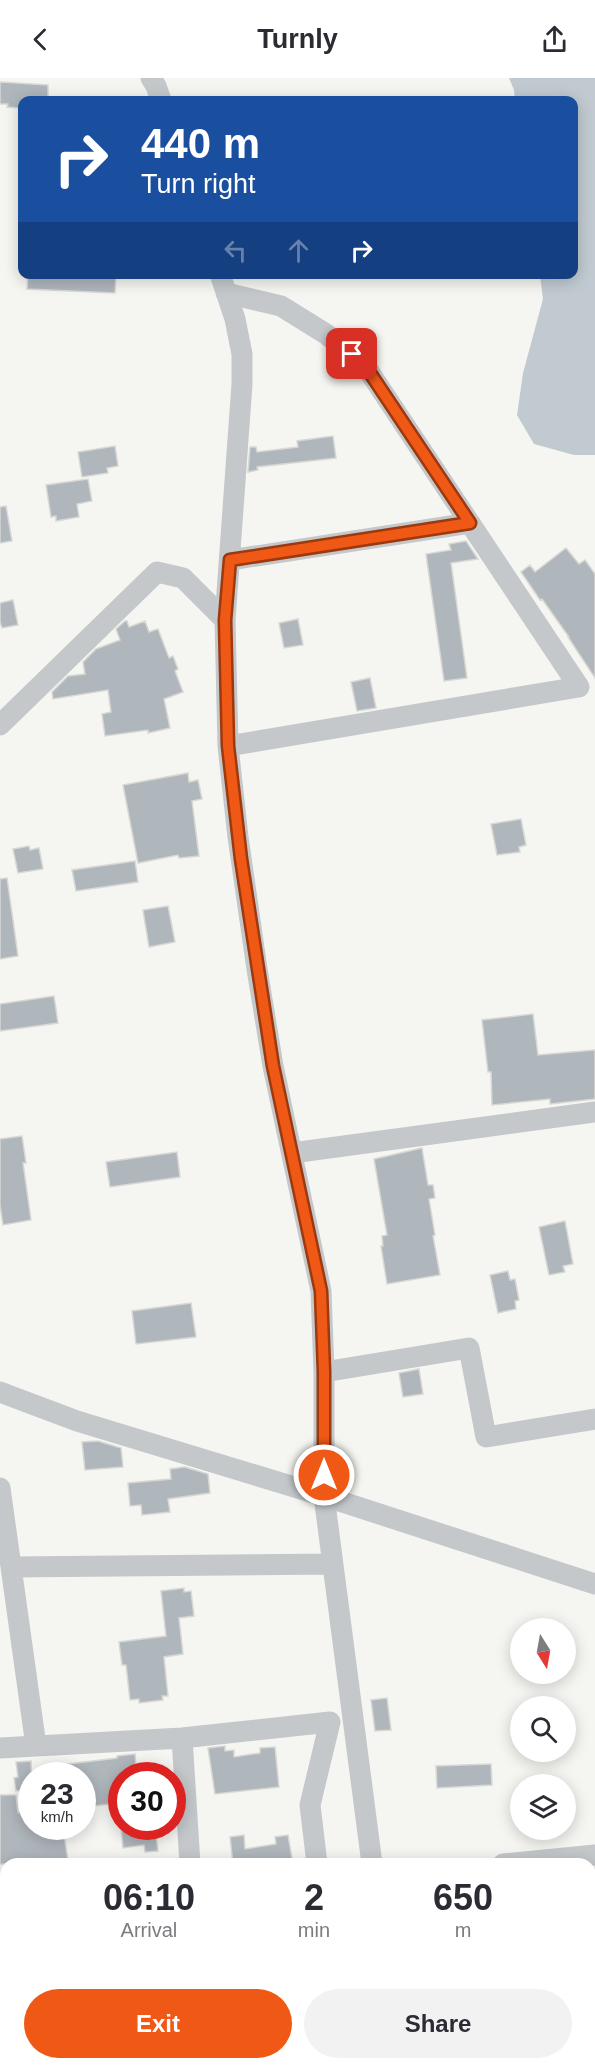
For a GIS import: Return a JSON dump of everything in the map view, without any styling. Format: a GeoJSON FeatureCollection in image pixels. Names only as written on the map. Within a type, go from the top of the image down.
{"type":"FeatureCollection","features":[{"type":"Feature","properties":{"kind":"street"},"geometry":{"type":"LineString","coordinates":[[151,78],[160,96]]}},
{"type":"Feature","properties":{"kind":"street"},"geometry":{"type":"LineString","coordinates":[[223,284],[281,306],[326,334],[364,364],[579,687],[228,746]]}},
{"type":"Feature","properties":{"kind":"street"},"geometry":{"type":"LineString","coordinates":[[223,284],[235,319],[242,354],[242,384],[225,620],[228,746],[238,837],[273,1066],[321,1291],[324,1372],[324,1496],[371,1858]]}},
{"type":"Feature","properties":{"kind":"street"},"geometry":{"type":"LineString","coordinates":[[230,560],[470,523]]}},
{"type":"Feature","properties":{"kind":"street"},"geometry":{"type":"LineString","coordinates":[[0,725],[157,572],[183,578],[225,620]]}},
{"type":"Feature","properties":{"kind":"street"},"geometry":{"type":"LineString","coordinates":[[292,1153],[595,1112]]}},
{"type":"Feature","properties":{"kind":"street"},"geometry":{"type":"LineString","coordinates":[[324,1372],[469,1348],[486,1437],[595,1419]]}},
{"type":"Feature","properties":{"kind":"street"},"geometry":{"type":"LineString","coordinates":[[0,1392],[77,1421],[324,1496],[595,1584]]}},
{"type":"Feature","properties":{"kind":"street"},"geometry":{"type":"LineString","coordinates":[[0,1488],[36,1746]]}},
{"type":"Feature","properties":{"kind":"street"},"geometry":{"type":"LineString","coordinates":[[11,1567],[333,1564]]}},
{"type":"Feature","properties":{"kind":"street"},"geometry":{"type":"LineString","coordinates":[[0,1748],[182,1737],[330,1722],[310,1805],[316,1858]]}},
{"type":"Feature","properties":{"kind":"street"},"geometry":{"type":"LineString","coordinates":[[182,1737],[190,1858]]}},
{"type":"Feature","properties":{"kind":"street"},"geometry":{"type":"LineString","coordinates":[[564,1858],[595,1855]]}},
{"type":"Feature","properties":{"kind":"shaded area"},"geometry":{"type":"Polygon","coordinates":[[[509,78],[595,78],[595,455],[574,455],[534,444],[517,415],[523,373],[543,299],[540,279],[578,279],[578,96],[515,96],[509,78]]]}},
{"type":"Feature","properties":{"kind":"building"},"geometry":{"type":"Polygon","coordinates":[[[0,82],[48,85],[48,96],[18,96],[18,108],[0,104],[0,82]]]}},
{"type":"Feature","properties":{"kind":"building"},"geometry":{"type":"Polygon","coordinates":[[[28,279],[116,279],[115,293],[27,289],[28,279]]]}},
{"type":"Feature","properties":{"kind":"building"},"geometry":{"type":"Polygon","coordinates":[[[333,436],[336,458],[257,467],[258,470],[248,472],[250,447],[256,447],[257,452],[298,447],[297,441],[333,436]]]}},
{"type":"Feature","properties":{"kind":"building"},"geometry":{"type":"Polygon","coordinates":[[[115,446],[118,466],[107,468],[108,473],[82,477],[78,452],[115,446]]]}},
{"type":"Feature","properties":{"kind":"building"},"geometry":{"type":"Polygon","coordinates":[[[88,479],[92,501],[77,504],[79,517],[56,521],[56,516],[51,517],[46,485],[88,479]]]}},
{"type":"Feature","properties":{"kind":"building"},"geometry":{"type":"Polygon","coordinates":[[[6,506],[12,541],[0,543],[0,507],[6,506]]]}},
{"type":"Feature","properties":{"kind":"building"},"geometry":{"type":"Polygon","coordinates":[[[466,541],[478,559],[451,563],[467,678],[444,681],[426,554],[451,550],[449,544],[466,541]]]}},
{"type":"Feature","properties":{"kind":"building"},"geometry":{"type":"Polygon","coordinates":[[[566,548],[579,564],[585,560],[595,574],[595,678],[569,637],[521,572],[530,565],[535,572],[566,548]]]}},
{"type":"Feature","properties":{"kind":"building"},"geometry":{"type":"Polygon","coordinates":[[[13,600],[18,625],[2,628],[0,603],[13,600]]]}},
{"type":"Feature","properties":{"kind":"building"},"geometry":{"type":"Polygon","coordinates":[[[298,619],[303,645],[284,648],[279,623],[298,619]]]}},
{"type":"Feature","properties":{"kind":"building"},"geometry":{"type":"Polygon","coordinates":[[[125,621],[129,627],[145,621],[149,632],[158,629],[169,658],[173,656],[178,669],[175,671],[183,692],[164,699],[170,728],[148,733],[148,730],[105,736],[102,714],[111,712],[108,690],[53,699],[52,692],[68,676],[85,674],[83,662],[96,649],[120,640],[116,629],[125,621]]]}},
{"type":"Feature","properties":{"kind":"building"},"geometry":{"type":"Polygon","coordinates":[[[370,678],[376,708],[357,711],[351,682],[370,678]]]}},
{"type":"Feature","properties":{"kind":"building"},"geometry":{"type":"Polygon","coordinates":[[[188,773],[189,782],[198,780],[202,799],[192,801],[199,856],[179,858],[178,855],[138,863],[123,785],[188,773]]]}},
{"type":"Feature","properties":{"kind":"building"},"geometry":{"type":"Polygon","coordinates":[[[521,819],[526,845],[519,847],[520,852],[497,855],[491,824],[521,819]]]}},
{"type":"Feature","properties":{"kind":"building"},"geometry":{"type":"Polygon","coordinates":[[[29,846],[30,850],[39,848],[43,869],[18,873],[13,849],[29,846]]]}},
{"type":"Feature","properties":{"kind":"building"},"geometry":{"type":"Polygon","coordinates":[[[135,861],[138,882],[76,891],[72,870],[135,861]]]}},
{"type":"Feature","properties":{"kind":"building"},"geometry":{"type":"Polygon","coordinates":[[[7,878],[18,956],[0,959],[0,879],[7,878]]]}},
{"type":"Feature","properties":{"kind":"building"},"geometry":{"type":"Polygon","coordinates":[[[168,906],[175,942],[149,947],[143,910],[168,906]]]}},
{"type":"Feature","properties":{"kind":"building"},"geometry":{"type":"Polygon","coordinates":[[[54,996],[58,1023],[0,1031],[0,1004],[54,996]]]}},
{"type":"Feature","properties":{"kind":"building"},"geometry":{"type":"Polygon","coordinates":[[[533,1014],[538,1055],[595,1050],[595,1099],[550,1104],[550,1099],[492,1105],[491,1072],[488,1072],[482,1020],[533,1014]]]}},
{"type":"Feature","properties":{"kind":"building"},"geometry":{"type":"Polygon","coordinates":[[[22,1136],[26,1163],[23,1163],[31,1220],[3,1225],[0,1205],[0,1139],[22,1136]]]}},
{"type":"Feature","properties":{"kind":"building"},"geometry":{"type":"Polygon","coordinates":[[[422,1148],[428,1185],[433,1185],[435,1198],[429,1199],[440,1275],[387,1284],[381,1246],[383,1246],[382,1236],[387,1235],[374,1159],[422,1148]]]}},
{"type":"Feature","properties":{"kind":"building"},"geometry":{"type":"Polygon","coordinates":[[[177,1152],[180,1177],[110,1187],[106,1162],[177,1152]]]}},
{"type":"Feature","properties":{"kind":"building"},"geometry":{"type":"Polygon","coordinates":[[[565,1221],[573,1264],[563,1266],[565,1272],[549,1275],[539,1227],[565,1221]]]}},
{"type":"Feature","properties":{"kind":"building"},"geometry":{"type":"Polygon","coordinates":[[[508,1271],[510,1280],[515,1279],[519,1300],[515,1301],[516,1309],[498,1313],[490,1275],[508,1271]]]}},
{"type":"Feature","properties":{"kind":"building"},"geometry":{"type":"Polygon","coordinates":[[[191,1303],[196,1337],[136,1344],[132,1311],[191,1303]]]}},
{"type":"Feature","properties":{"kind":"building"},"geometry":{"type":"Polygon","coordinates":[[[419,1369],[423,1394],[403,1397],[399,1373],[419,1369]]]}},
{"type":"Feature","properties":{"kind":"building"},"geometry":{"type":"Polygon","coordinates":[[[98,1441],[121,1448],[123,1467],[85,1470],[82,1442],[98,1441]]]}},
{"type":"Feature","properties":{"kind":"building"},"geometry":{"type":"Polygon","coordinates":[[[185,1467],[208,1474],[210,1493],[168,1499],[170,1512],[142,1515],[141,1505],[130,1506],[128,1483],[171,1479],[170,1469],[185,1467]]]}},
{"type":"Feature","properties":{"kind":"building"},"geometry":{"type":"Polygon","coordinates":[[[184,1588],[184,1592],[191,1591],[194,1616],[179,1618],[183,1654],[164,1657],[168,1696],[162,1696],[163,1700],[139,1703],[139,1699],[130,1700],[126,1665],[122,1665],[119,1642],[166,1636],[161,1591],[184,1588]]]}},
{"type":"Feature","properties":{"kind":"building"},"geometry":{"type":"Polygon","coordinates":[[[387,1698],[391,1730],[375,1731],[371,1700],[387,1698]]]}},
{"type":"Feature","properties":{"kind":"building"},"geometry":{"type":"Polygon","coordinates":[[[225,1746],[225,1751],[234,1750],[234,1757],[260,1753],[260,1748],[275,1747],[279,1787],[215,1794],[208,1748],[225,1746]]]}},
{"type":"Feature","properties":{"kind":"building"},"geometry":{"type":"Polygon","coordinates":[[[135,1754],[136,1762],[108,1762],[108,1804],[96,1806],[96,1762],[84,1762],[117,1758],[117,1756],[135,1754]]]}},
{"type":"Feature","properties":{"kind":"building"},"geometry":{"type":"Polygon","coordinates":[[[31,1761],[18,1762],[18,1777],[16,1762],[31,1761]]]}},
{"type":"Feature","properties":{"kind":"building"},"geometry":{"type":"Polygon","coordinates":[[[491,1764],[492,1785],[437,1788],[436,1766],[491,1764]]]}},
{"type":"Feature","properties":{"kind":"building"},"geometry":{"type":"Polygon","coordinates":[[[18,1777],[18,1791],[16,1791],[14,1778],[18,1777]]]}},
{"type":"Feature","properties":{"kind":"building"},"geometry":{"type":"Polygon","coordinates":[[[0,1795],[16,1795],[18,1840],[65,1840],[68,1858],[0,1858],[0,1795]]]}},
{"type":"Feature","properties":{"kind":"building"},"geometry":{"type":"Polygon","coordinates":[[[244,1835],[245,1849],[276,1844],[275,1837],[288,1835],[292,1858],[232,1858],[230,1837],[244,1835]]]}},
{"type":"Feature","properties":{"kind":"building"},"geometry":{"type":"Polygon","coordinates":[[[122,1840],[157,1840],[158,1851],[145,1852],[144,1845],[123,1848],[122,1840]]]}},
{"type":"Feature","properties":{"kind":"route"},"geometry":{"type":"LineString","coordinates":[[324,1475],[321,1291],[273,1066],[241,859],[228,746],[225,620],[230,560],[470,523],[364,364],[352,354]]}}]}
